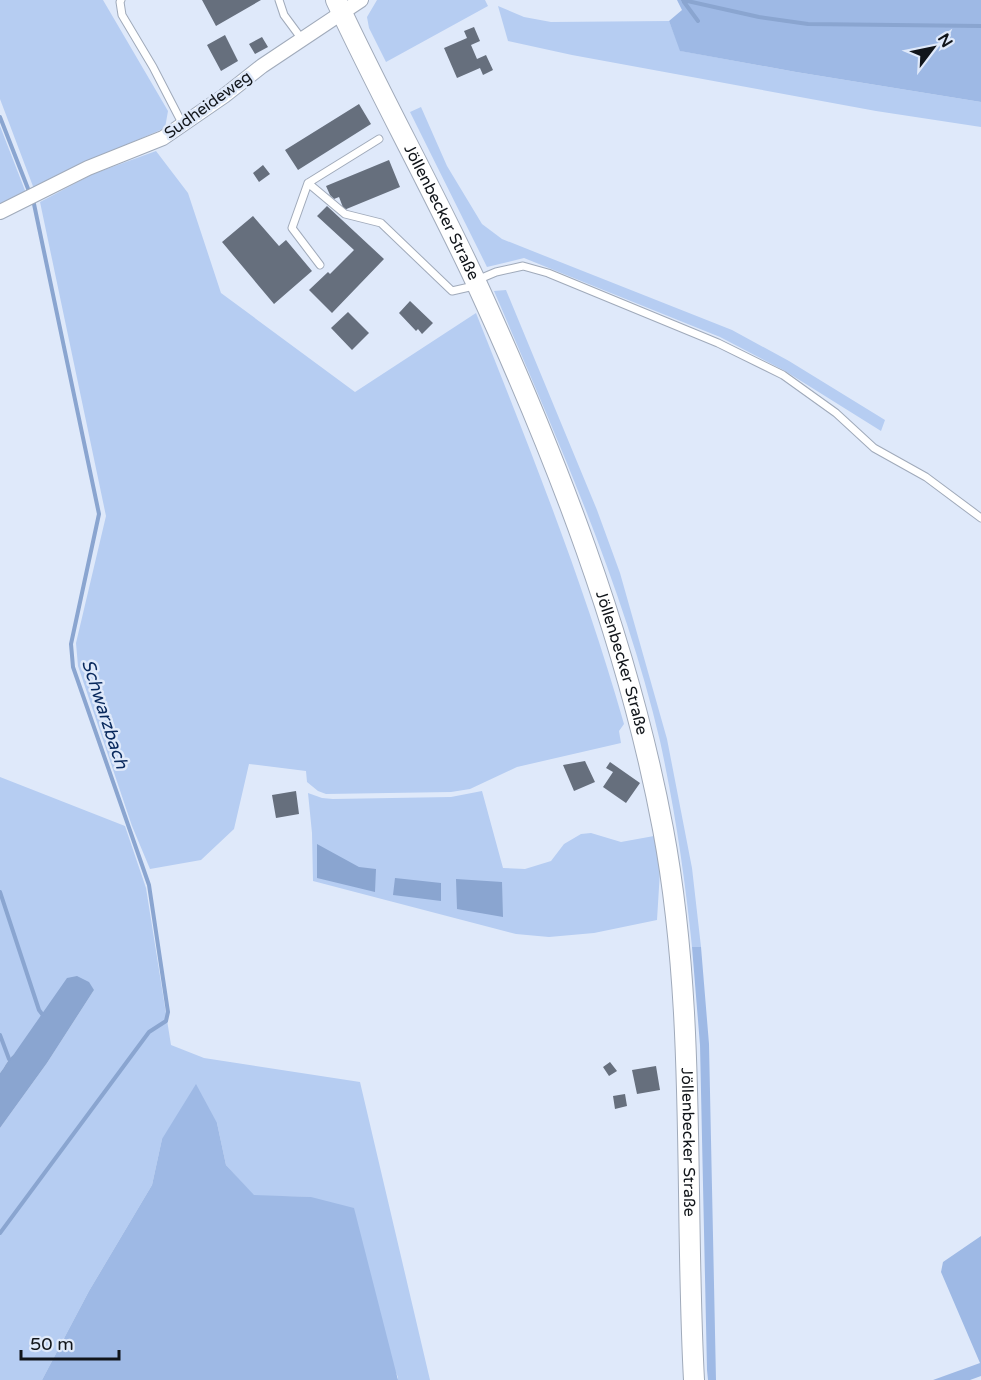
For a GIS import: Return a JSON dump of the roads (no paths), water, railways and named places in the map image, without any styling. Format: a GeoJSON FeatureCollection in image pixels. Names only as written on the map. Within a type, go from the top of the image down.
{"type":"FeatureCollection","features":[{"type":"Feature","properties":{"kind":"street","name":"Sudheideweg"},"geometry":{"type":"LineString","coordinates":[[0,212],[88,168],[163,138],[302,38],[339,7],[361,0]]}},
{"type":"Feature","properties":{"kind":"street","name":"Jöllenbecker Straße"},"geometry":{"type":"LineString","coordinates":[[339,7],[476,283],[527,395],[597,583],[634,703],[663,829],[679,952],[686,1045],[694,1380]]}},
{"type":"Feature","properties":{"kind":"lane"},"geometry":{"type":"LineString","coordinates":[[121,0],[122,15],[153,67],[183,125]]}},
{"type":"Feature","properties":{"kind":"lane"},"geometry":{"type":"LineString","coordinates":[[279,0],[284,15],[302,38]]}},
{"type":"Feature","properties":{"kind":"lane"},"geometry":{"type":"LineString","coordinates":[[320,265],[292,228],[308,183],[379,139]]}},
{"type":"Feature","properties":{"kind":"lane"},"geometry":{"type":"LineString","coordinates":[[308,183],[345,214],[381,223],[452,291],[476,283],[496,272],[523,266],[548,273],[718,343],[783,375],[836,413],[874,448],[926,477],[981,518]]}},
{"type":"Feature","properties":{"kind":"waterway"},"geometry":{"type":"LineString","coordinates":[[683,0],[759,17],[808,24],[981,26]]}},
{"type":"Feature","properties":{"kind":"waterway"},"geometry":{"type":"LineString","coordinates":[[684,2],[698,21]]}},
{"type":"Feature","properties":{"kind":"waterway","name":"Schwarzbach"},"geometry":{"type":"LineString","coordinates":[[0,117],[34,204],[99,514],[71,644],[73,667],[149,885],[168,1012],[166,1021],[149,1032],[0,1233]]}},
{"type":"Feature","properties":{"kind":"waterway"},"geometry":{"type":"LineString","coordinates":[[0,892],[42,1014]]}},
{"type":"Feature","properties":{"kind":"waterway"},"geometry":{"type":"LineString","coordinates":[[0,1035],[9,1059]]}}]}
